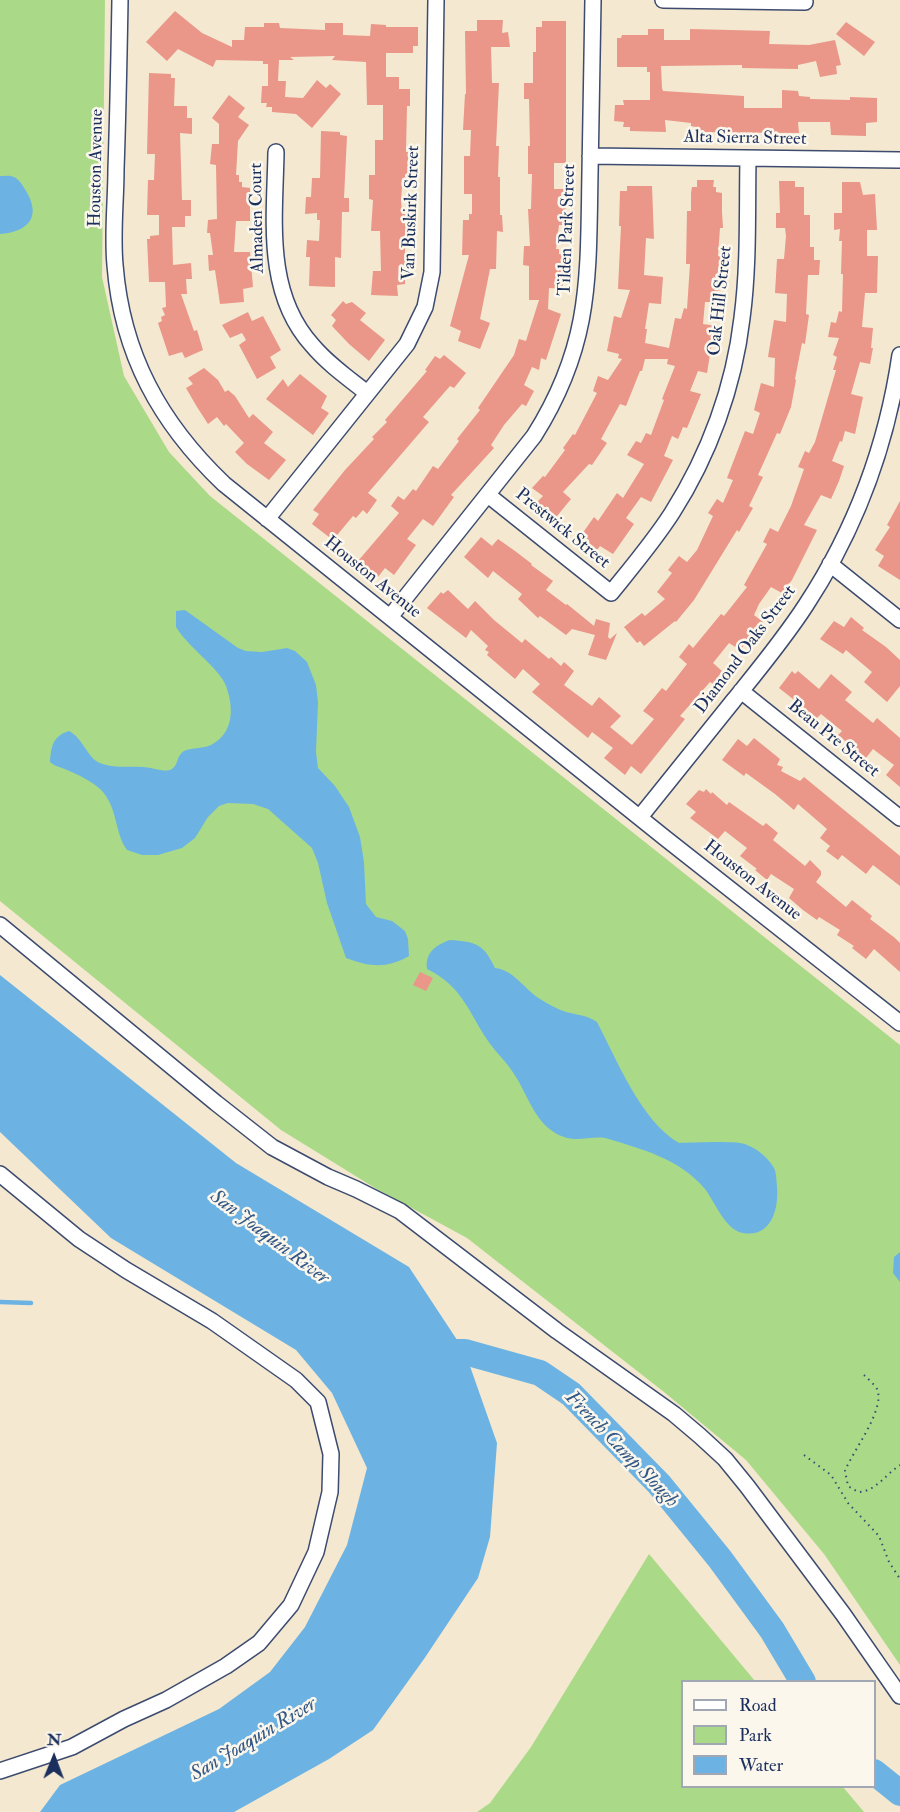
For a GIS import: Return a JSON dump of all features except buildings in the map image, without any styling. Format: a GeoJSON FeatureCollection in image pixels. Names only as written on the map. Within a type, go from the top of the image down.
{"type":"FeatureCollection","features":[{"type":"Feature","properties":{"kind":"street","name":"Houston Avenue"},"geometry":{"type":"LineString","coordinates":[[120,0],[114,254],[119,299],[126,330],[138,364],[149,388],[182,441],[224,484],[267,519],[900,1023]]}},
{"type":"Feature","properties":{"kind":"street","name":"Van Buskirk Street"},"geometry":{"type":"LineString","coordinates":[[267,519],[407,344],[418,323],[432,272],[436,0]]}},
{"type":"Feature","properties":{"kind":"street","name":"Tilden Park Street"},"geometry":{"type":"LineString","coordinates":[[390,617],[527,445],[548,413],[563,383],[574,353],[584,312],[588,277],[593,0]]}},
{"type":"Feature","properties":{"kind":"street"},"geometry":{"type":"LineString","coordinates":[[663,0],[805,2]]}},
{"type":"Feature","properties":{"kind":"street","name":"Almaden Court"},"geometry":{"type":"LineString","coordinates":[[276,152],[275,259],[285,301],[310,344],[326,360],[368,393]]}},
{"type":"Feature","properties":{"kind":"street","name":"Alta Sierra Street"},"geometry":{"type":"LineString","coordinates":[[590,156],[900,160]]}},
{"type":"Feature","properties":{"kind":"street","name":"Oak Hill Street"},"geometry":{"type":"LineString","coordinates":[[611,593],[651,543],[681,498],[710,440],[723,403],[734,365],[745,296],[748,159]]}},
{"type":"Feature","properties":{"kind":"street","name":"Diamond Oaks Street"},"geometry":{"type":"LineString","coordinates":[[640,818],[784,637],[830,564],[859,505],[876,459],[900,356]]}},
{"type":"Feature","properties":{"kind":"street","name":"Prestwick Street"},"geometry":{"type":"LineString","coordinates":[[488,495],[611,593]]}},
{"type":"Feature","properties":{"kind":"street"},"geometry":{"type":"LineString","coordinates":[[830,564],[900,620]]}},
{"type":"Feature","properties":{"kind":"street","name":"Beau Pre Street"},"geometry":{"type":"LineString","coordinates":[[741,691],[900,818]]}},
{"type":"Feature","properties":{"kind":"street"},"geometry":{"type":"LineString","coordinates":[[0,925],[272,1147],[400,1211],[548,1323],[674,1414],[700,1436],[725,1459],[747,1486],[843,1614],[900,1696]]}},
{"type":"Feature","properties":{"kind":"street"},"geometry":{"type":"LineString","coordinates":[[0,1174],[79,1239],[212,1321],[297,1380],[318,1402],[331,1454],[330,1492],[316,1552],[291,1605],[259,1643],[226,1666],[166,1700],[72,1747],[0,1771]]}},
{"type":"Feature","properties":{"kind":"path"},"geometry":{"type":"LineString","coordinates":[[864,1375],[877,1390],[878,1401],[866,1432],[845,1472],[848,1486],[858,1492],[872,1489],[900,1465]]}},
{"type":"Feature","properties":{"kind":"path"},"geometry":{"type":"LineString","coordinates":[[804,1455],[831,1475],[848,1503],[879,1536],[889,1562],[900,1579]]}},
{"type":"Feature","properties":{"kind":"path"},"geometry":{"type":"LineString","coordinates":[[842,1492],[848,1486]]}},
{"type":"Feature","properties":{"kind":"green space"},"geometry":{"type":"Polygon","coordinates":[[[0,0],[105,0],[102,277],[124,376],[169,452],[210,496],[900,1045],[900,1665],[824,1554],[746,1460],[664,1392],[467,1238],[375,1188],[281,1130],[0,901],[0,0]]]}},
{"type":"Feature","properties":{"kind":"green space"},"geometry":{"type":"Polygon","coordinates":[[[649,1554],[754,1680],[681,1680],[681,1788],[844,1788],[864,1812],[477,1812],[490,1803],[531,1747],[649,1554]]]}},
{"type":"Feature","properties":{"kind":"water"},"geometry":{"type":"Polygon","coordinates":[[[0,176],[11,176],[18,180],[31,200],[33,208],[32,216],[25,226],[10,233],[0,234],[0,176]]]}},
{"type":"Feature","properties":{"kind":"water"},"geometry":{"type":"Polygon","coordinates":[[[185,610],[238,648],[262,652],[287,648],[295,651],[307,662],[316,685],[318,702],[316,752],[318,768],[335,786],[349,807],[360,837],[366,904],[376,917],[392,921],[405,931],[409,956],[385,965],[370,965],[346,958],[327,903],[318,863],[312,848],[268,809],[253,804],[228,803],[219,806],[208,817],[195,838],[182,848],[158,855],[142,855],[127,850],[110,803],[100,789],[85,778],[50,762],[54,742],[59,736],[69,731],[100,763],[166,771],[174,767],[184,751],[205,747],[219,740],[228,727],[230,719],[229,694],[223,679],[176,627],[176,611],[185,610]]]}},
{"type":"Feature","properties":{"kind":"water"},"geometry":{"type":"Polygon","coordinates":[[[450,940],[478,945],[487,953],[495,968],[508,972],[540,999],[563,1011],[597,1022],[642,1105],[665,1133],[679,1143],[742,1143],[754,1148],[764,1156],[775,1170],[777,1187],[775,1213],[767,1226],[753,1233],[737,1231],[721,1215],[705,1189],[695,1179],[660,1156],[605,1138],[564,1137],[546,1126],[463,1000],[448,983],[427,969],[429,954],[432,950],[450,940]]]}},
{"type":"Feature","properties":{"kind":"water","name":"San Joaquin River"},"geometry":{"type":"Polygon","coordinates":[[[0,975],[236,1163],[409,1267],[465,1352],[497,1443],[490,1537],[478,1578],[424,1659],[373,1730],[329,1759],[234,1812],[40,1812],[60,1785],[219,1709],[270,1672],[305,1627],[347,1545],[367,1468],[332,1393],[296,1350],[111,1238],[0,1132],[0,975]]]}},
{"type":"Feature","properties":{"kind":"water"},"geometry":{"type":"Polygon","coordinates":[[[900,1252],[900,1282],[893,1273],[894,1257],[900,1252]]]}},
{"type":"Feature","properties":{"kind":"waterway"},"geometry":{"type":"LineString","coordinates":[[0,1302],[31,1303]]}},
{"type":"Feature","properties":{"kind":"waterway","name":"French Camp Slough"},"geometry":{"type":"LineString","coordinates":[[433,1352],[465,1352],[540,1373],[571,1394],[659,1484],[720,1559],[772,1630],[802,1680]]}},
{"type":"Feature","properties":{"kind":"waterway","name":"French Camp Slough"},"geometry":{"type":"LineString","coordinates":[[876,1774],[900,1793]]}}]}
